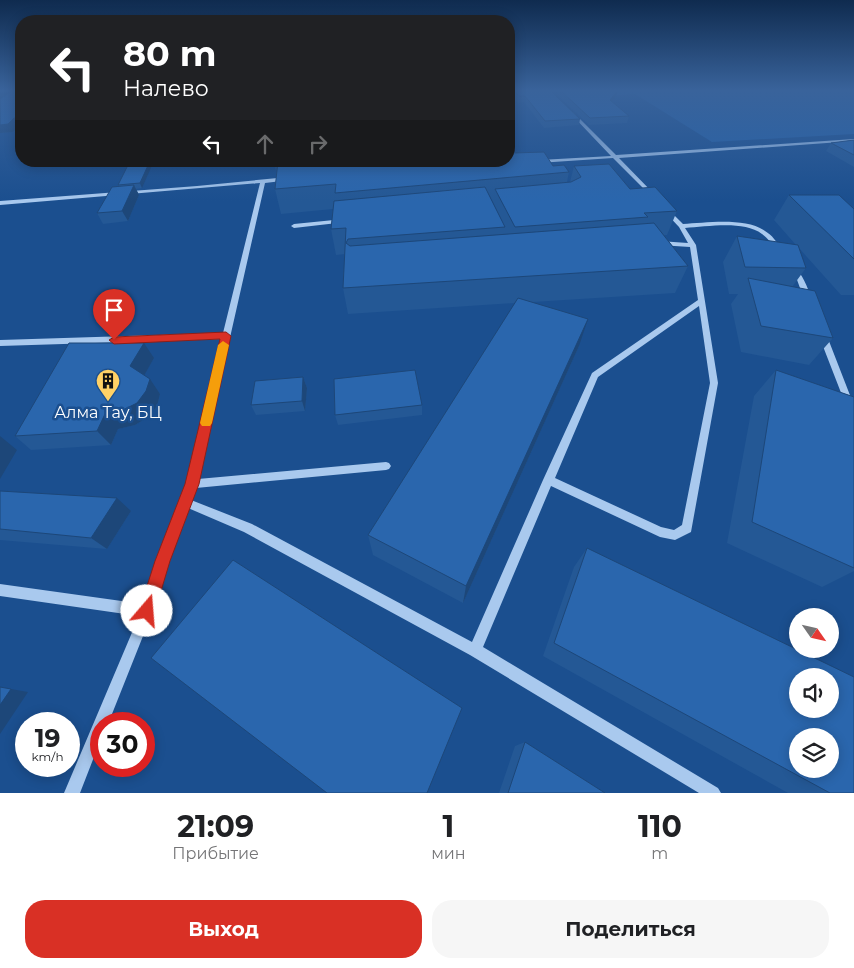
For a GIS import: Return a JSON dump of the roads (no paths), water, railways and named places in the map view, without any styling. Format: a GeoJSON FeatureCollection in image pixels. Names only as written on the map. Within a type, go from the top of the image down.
{"type":"FeatureCollection","features":[{"type":"Feature","properties":{"kind":"street"},"geometry":{"type":"LineString","coordinates":[[586,127],[655,198]]}},
{"type":"Feature","properties":{"kind":"street"},"geometry":{"type":"LineString","coordinates":[[530,162],[854,140]]}},
{"type":"Feature","properties":{"kind":"street"},"geometry":{"type":"LineString","coordinates":[[0,203],[197,188],[291,178]]}},
{"type":"Feature","properties":{"kind":"street"},"geometry":{"type":"LineString","coordinates":[[72,793],[147,611],[163,561],[192,484],[262,181]]}},
{"type":"Feature","properties":{"kind":"street"},"geometry":{"type":"LineString","coordinates":[[548,480],[660,532],[675,535],[687,528],[714,383],[694,245],[681,226],[662,205]]}},
{"type":"Feature","properties":{"kind":"street"},"geometry":{"type":"LineString","coordinates":[[294,226],[352,220]]}},
{"type":"Feature","properties":{"kind":"street"},"geometry":{"type":"LineString","coordinates":[[681,226],[744,226],[759,230],[769,236],[799,277],[810,305]]}},
{"type":"Feature","properties":{"kind":"street"},"geometry":{"type":"LineString","coordinates":[[651,243],[694,245]]}},
{"type":"Feature","properties":{"kind":"street"},"geometry":{"type":"LineString","coordinates":[[475,650],[595,375],[702,300]]}},
{"type":"Feature","properties":{"kind":"street"},"geometry":{"type":"LineString","coordinates":[[821,333],[850,406],[851,416]]}},
{"type":"Feature","properties":{"kind":"street"},"geometry":{"type":"LineString","coordinates":[[0,343],[226,336]]}},
{"type":"Feature","properties":{"kind":"street"},"geometry":{"type":"LineString","coordinates":[[192,484],[386,466]]}},
{"type":"Feature","properties":{"kind":"street"},"geometry":{"type":"LineString","coordinates":[[185,502],[248,528],[475,650],[713,793]]}},
{"type":"Feature","properties":{"kind":"street"},"geometry":{"type":"LineString","coordinates":[[0,590],[147,611]]}},
{"type":"Feature","properties":{"kind":"place","name":"Алма Тау, БЦ"},"geometry":{"type":"Point","coordinates":[108,402]}}]}
